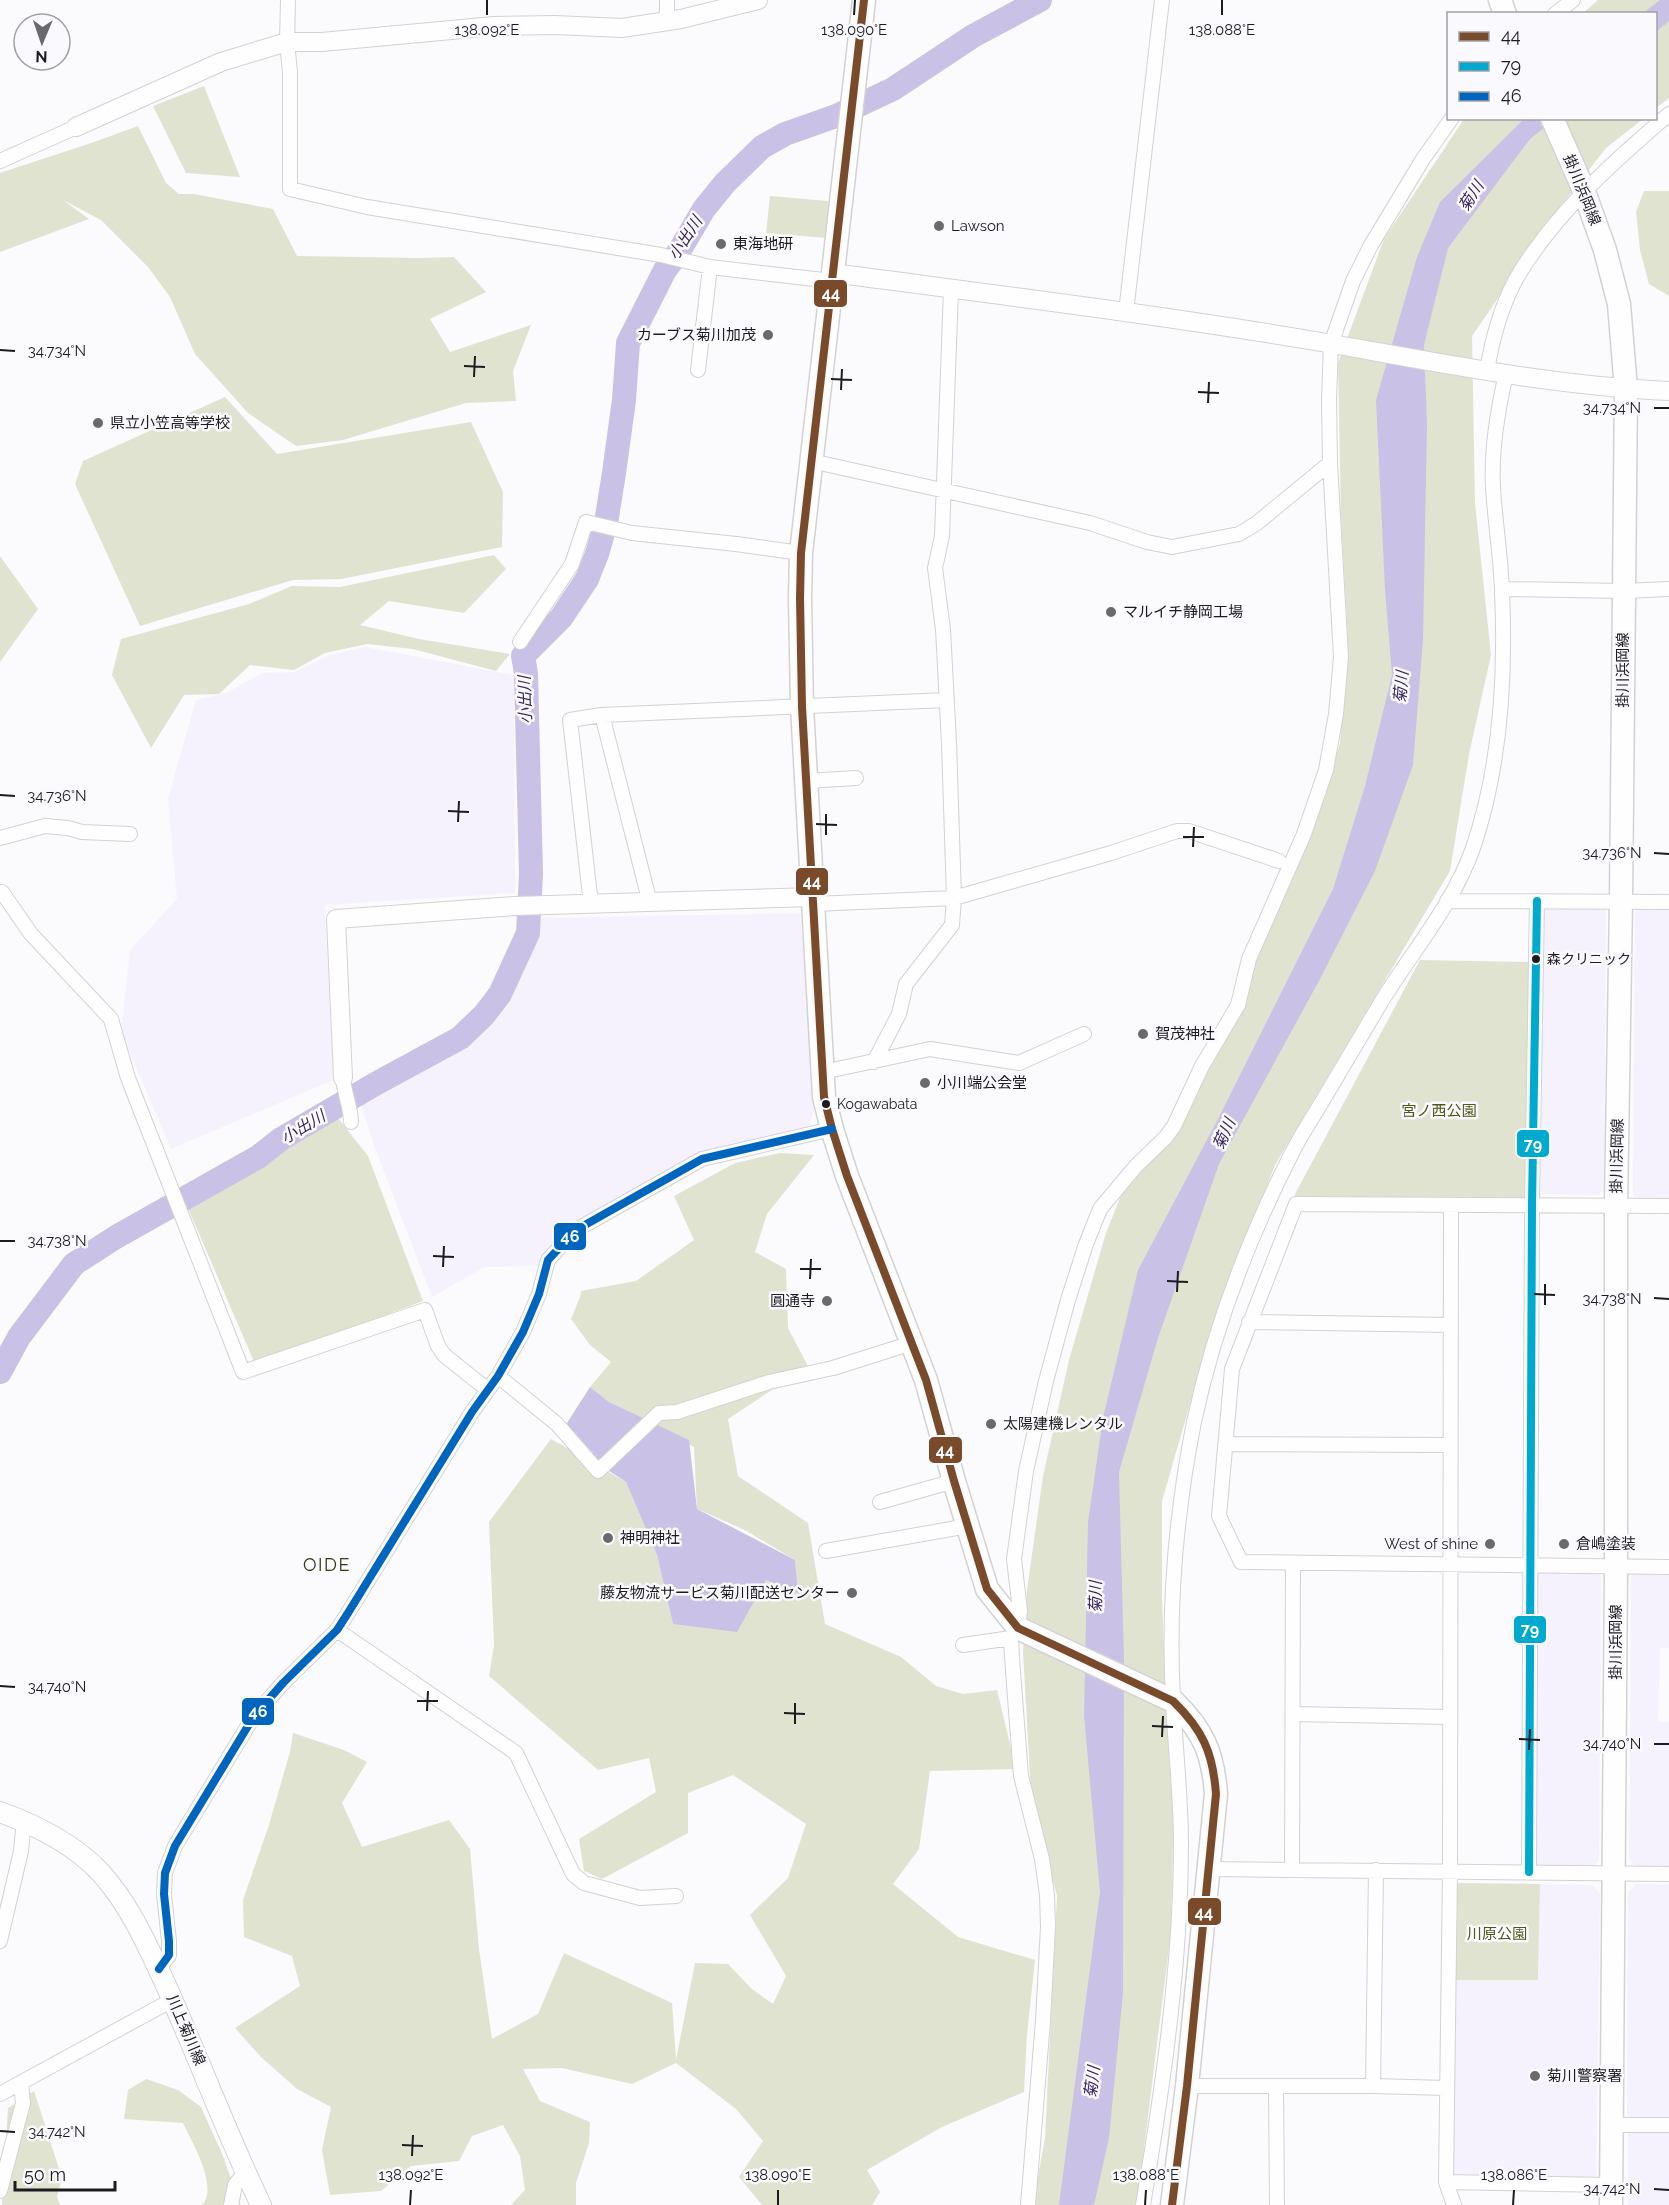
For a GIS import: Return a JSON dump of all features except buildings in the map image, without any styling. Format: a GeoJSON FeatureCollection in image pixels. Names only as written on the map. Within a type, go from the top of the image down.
{"type":"FeatureCollection","features":[{"type":"Feature","properties":{"kind":"main road"},"geometry":{"type":"LineString","coordinates":[[864,0],[801,553],[802,707],[824,1097],[847,1176],[926,1380],[987,1589],[1016,1631],[1171,1700],[1188,1715],[1206,1745],[1214,1766],[1216,1794],[1187,2086],[1172,2205]]}},
{"type":"Feature","properties":{"kind":"main road","name":"掛川浜岡線"},"geometry":{"type":"LineString","coordinates":[[1553,120],[1583,190],[1605,250],[1619,304],[1626,389],[1616,1206],[1616,1567],[1611,2195]]}},
{"type":"Feature","properties":{"kind":"main road","name":"川上菊川線"},"geometry":{"type":"LineString","coordinates":[[0,1812],[24,1821],[65,1843],[100,1872],[128,1908],[174,1999],[245,2172],[261,2205]]}},
{"type":"Feature","properties":{"kind":"street"},"geometry":{"type":"LineString","coordinates":[[288,0],[290,189],[367,207],[661,255],[710,267],[951,289],[1126,312],[1482,370],[1626,389],[1669,391]]}},
{"type":"Feature","properties":{"kind":"street"},"geometry":{"type":"LineString","coordinates":[[667,0],[667,21]]}},
{"type":"Feature","properties":{"kind":"street"},"geometry":{"type":"LineString","coordinates":[[0,161],[221,62],[287,42],[322,42],[494,26],[555,25],[622,28],[667,21],[758,0]]}},
{"type":"Feature","properties":{"kind":"street"},"geometry":{"type":"LineString","coordinates":[[1126,312],[1162,0]]}},
{"type":"Feature","properties":{"kind":"street"},"geometry":{"type":"LineString","coordinates":[[1558,12],[1573,0]]}},
{"type":"Feature","properties":{"kind":"street"},"geometry":{"type":"LineString","coordinates":[[1482,370],[1515,282],[1540,242],[1583,190],[1669,114]]}},
{"type":"Feature","properties":{"kind":"street"},"geometry":{"type":"LineString","coordinates":[[1028,2205],[1043,2021],[1047,1895],[1042,1859],[1021,1776],[1016,1631],[1019,1594],[1016,1588],[1014,1559],[1026,1471],[1046,1382],[1068,1300],[1100,1209],[1174,1126],[1202,1066],[1238,1005],[1249,958],[1304,834],[1326,770],[1336,714],[1341,657],[1330,463],[1329,400],[1333,345],[1353,281],[1371,245],[1423,159],[1451,120]]}},
{"type":"Feature","properties":{"kind":"street"},"geometry":{"type":"LineString","coordinates":[[698,370],[710,267]]}},
{"type":"Feature","properties":{"kind":"street"},"geometry":{"type":"LineString","coordinates":[[874,1062],[899,1014],[906,984],[952,925],[954,898],[943,629],[935,568],[942,536],[951,289]]}},
{"type":"Feature","properties":{"kind":"street"},"geometry":{"type":"LineString","coordinates":[[1143,2205],[1167,2042],[1179,1904],[1181,1843],[1177,1744],[1171,1700],[1172,1588],[1183,1487],[1195,1420],[1219,1324],[1244,1257],[1294,1150],[1380,1004],[1447,901],[1471,852],[1486,803],[1494,764],[1505,670],[1502,589],[1493,484],[1497,415],[1506,373]]}},
{"type":"Feature","properties":{"kind":"street"},"geometry":{"type":"LineString","coordinates":[[811,461],[1090,523],[1147,542],[1172,547],[1239,534],[1257,524],[1330,463]]}},
{"type":"Feature","properties":{"kind":"street"},"geometry":{"type":"LineString","coordinates":[[520,642],[572,564],[586,522],[632,534],[801,553]]}},
{"type":"Feature","properties":{"kind":"street"},"geometry":{"type":"LineString","coordinates":[[1502,589],[1623,591],[1669,589]]}},
{"type":"Feature","properties":{"kind":"street"},"geometry":{"type":"LineString","coordinates":[[591,904],[570,720],[602,715],[946,700]]}},
{"type":"Feature","properties":{"kind":"street"},"geometry":{"type":"LineString","coordinates":[[602,715],[650,903]]}},
{"type":"Feature","properties":{"kind":"street"},"geometry":{"type":"LineString","coordinates":[[806,781],[856,778]]}},
{"type":"Feature","properties":{"kind":"street"},"geometry":{"type":"LineString","coordinates":[[0,838],[45,826],[82,832],[130,834]]}},
{"type":"Feature","properties":{"kind":"street"},"geometry":{"type":"LineString","coordinates":[[351,1116],[343,1085],[336,919],[536,905],[954,898],[1111,854],[1177,831],[1189,831],[1279,861]]}},
{"type":"Feature","properties":{"kind":"street"},"geometry":{"type":"LineString","coordinates":[[1,891],[31,934],[111,1019],[128,1078],[243,1372],[424,1310],[438,1346],[444,1355],[488,1390]]}},
{"type":"Feature","properties":{"kind":"street"},"geometry":{"type":"LineString","coordinates":[[1447,901],[1669,902]]}},
{"type":"Feature","properties":{"kind":"street"},"geometry":{"type":"LineString","coordinates":[[1529,1872],[1532,1204],[1537,901]]}},
{"type":"Feature","properties":{"kind":"street"},"geometry":{"type":"LineString","coordinates":[[823,1072],[930,1049],[1019,1063],[1084,1034]]}},
{"type":"Feature","properties":{"kind":"street"},"geometry":{"type":"LineString","coordinates":[[159,1969],[169,1955],[164,1894],[165,1873],[175,1846],[254,1716],[283,1683],[337,1630],[498,1376],[523,1332],[539,1294],[548,1260],[576,1230],[702,1159],[832,1129]]}},
{"type":"Feature","properties":{"kind":"street"},"geometry":{"type":"LineString","coordinates":[[1669,1206],[1296,1204],[1232,1370],[1219,1516],[1241,1562],[1669,1567]]}},
{"type":"Feature","properties":{"kind":"street"},"geometry":{"type":"LineString","coordinates":[[1451,1206],[1450,1871],[1446,2182],[1454,2205]]}},
{"type":"Feature","properties":{"kind":"street"},"geometry":{"type":"LineString","coordinates":[[1249,1322],[1451,1325]]}},
{"type":"Feature","properties":{"kind":"street"},"geometry":{"type":"LineString","coordinates":[[498,1376],[557,1424],[598,1471],[659,1413],[677,1412],[769,1382],[834,1368],[912,1343]]}},
{"type":"Feature","properties":{"kind":"street"},"geometry":{"type":"LineString","coordinates":[[1225,1444],[1450,1445]]}},
{"type":"Feature","properties":{"kind":"street"},"geometry":{"type":"LineString","coordinates":[[880,1502],[954,1481]]}},
{"type":"Feature","properties":{"kind":"street"},"geometry":{"type":"LineString","coordinates":[[826,1551],[968,1526]]}},
{"type":"Feature","properties":{"kind":"street"},"geometry":{"type":"LineString","coordinates":[[1292,1869],[1293,1563]]}},
{"type":"Feature","properties":{"kind":"street"},"geometry":{"type":"LineString","coordinates":[[337,1630],[516,1753],[573,1874],[584,1883],[640,1898],[676,1896]]}},
{"type":"Feature","properties":{"kind":"street"},"geometry":{"type":"LineString","coordinates":[[963,1645],[1016,1631]]}},
{"type":"Feature","properties":{"kind":"street"},"geometry":{"type":"LineString","coordinates":[[1293,1714],[1450,1717]]}},
{"type":"Feature","properties":{"kind":"street"},"geometry":{"type":"LineString","coordinates":[[0,1941],[21,1851],[24,1821]]}},
{"type":"Feature","properties":{"kind":"street"},"geometry":{"type":"LineString","coordinates":[[1208,1869],[1669,1874]]}},
{"type":"Feature","properties":{"kind":"street"},"geometry":{"type":"LineString","coordinates":[[1373,2086],[1376,1870]]}},
{"type":"Feature","properties":{"kind":"street"},"geometry":{"type":"LineString","coordinates":[[0,2094],[174,1999]]}},
{"type":"Feature","properties":{"kind":"street"},"geometry":{"type":"LineString","coordinates":[[0,2191],[23,2103],[21,2083]]}},
{"type":"Feature","properties":{"kind":"street"},"geometry":{"type":"LineString","coordinates":[[1187,2086],[1447,2088]]}},
{"type":"Feature","properties":{"kind":"street"},"geometry":{"type":"LineString","coordinates":[[1276,2086],[1277,2205]]}},
{"type":"Feature","properties":{"kind":"street"},"geometry":{"type":"LineString","coordinates":[[1612,2125],[1669,2125]]}},
{"type":"Feature","properties":{"kind":"street"},"geometry":{"type":"LineString","coordinates":[[231,2205],[235,2185],[245,2172]]}},
{"type":"Feature","properties":{"kind":"street"},"geometry":{"type":"LineString","coordinates":[[1446,2182],[1611,2195]]}},
{"type":"Feature","properties":{"kind":"shaded area"},"geometry":{"type":"Polygon","coordinates":[[[365,647],[514,675],[515,893],[325,905],[333,1080],[171,1149],[121,1032],[130,950],[177,899],[168,799],[196,700],[226,693],[262,673],[294,672],[330,655],[365,647]]]}},
{"type":"Feature","properties":{"kind":"shaded area"},"geometry":{"type":"Polygon","coordinates":[[[1547,905],[1600,905],[1606,911],[1604,1190],[1599,1195],[1544,1194],[1538,1189],[1540,911],[1547,905]]]}},
{"type":"Feature","properties":{"kind":"shaded area"},"geometry":{"type":"Polygon","coordinates":[[[1641,905],[1669,906],[1669,1201],[1639,1201],[1633,1195],[1635,911],[1641,905]]]}},
{"type":"Feature","properties":{"kind":"shaded area"},"geometry":{"type":"Polygon","coordinates":[[[800,913],[816,1102],[808,1132],[718,1151],[559,1240],[539,1266],[484,1267],[432,1297],[375,1148],[360,1101],[472,1036],[496,1015],[535,946],[539,918],[800,913]]]}},
{"type":"Feature","properties":{"kind":"shaded area"},"geometry":{"type":"Polygon","coordinates":[[[1541,1571],[1596,1572],[1601,1576],[1599,1860],[1592,1867],[1539,1866],[1534,1861],[1536,1576],[1541,1571]]]}},
{"type":"Feature","properties":{"kind":"shaded area"},"geometry":{"type":"Polygon","coordinates":[[[1636,1572],[1669,1572],[1669,1648],[1660,1648],[1658,1721],[1669,1722],[1669,1868],[1636,1867],[1629,1859],[1631,1577],[1636,1572]]]}},
{"type":"Feature","properties":{"kind":"shaded area"},"geometry":{"type":"Polygon","coordinates":[[[1540,1884],[1592,1885],[1600,1894],[1596,2175],[1591,2179],[1455,2177],[1452,2172],[1455,1980],[1538,1980],[1540,1884]]]}},
{"type":"Feature","properties":{"kind":"shaded area"},"geometry":{"type":"Polygon","coordinates":[[[1637,1884],[1669,1884],[1669,2120],[1633,2120],[1627,2115],[1628,1893],[1637,1884]]]}},
{"type":"Feature","properties":{"kind":"shaded area"},"geometry":{"type":"Polygon","coordinates":[[[1633,2129],[1669,2129],[1669,2205],[1628,2205],[1628,2134],[1633,2129]]]}},
{"type":"Feature","properties":{"kind":"green space"},"geometry":{"type":"Polygon","coordinates":[[[1598,0],[1669,0],[1669,98],[1657,107],[1657,12],[1584,12],[1598,0]]]}},
{"type":"Feature","properties":{"kind":"green space"},"geometry":{"type":"Polygon","coordinates":[[[204,86],[240,177],[186,173],[153,106],[204,86]]]}},
{"type":"Feature","properties":{"kind":"green space"},"geometry":{"type":"Polygon","coordinates":[[[1463,120],[1642,120],[1606,148],[1567,198],[1472,336],[1475,503],[1491,655],[1469,754],[1450,871],[1275,1165],[1211,1331],[1162,1501],[1165,1682],[1174,1797],[1171,1931],[1137,2205],[1033,2205],[1045,2138],[1057,1896],[1031,1792],[1023,1652],[1027,1590],[1043,1476],[1069,1360],[1106,1233],[1122,1193],[1131,1179],[1178,1129],[1245,1000],[1251,966],[1320,810],[1340,743],[1348,639],[1341,517],[1338,363],[1384,239],[1463,120]]]}},
{"type":"Feature","properties":{"kind":"green space"},"geometry":{"type":"Polygon","coordinates":[[[138,126],[166,183],[179,194],[194,194],[273,209],[297,256],[454,257],[486,292],[430,319],[450,352],[531,325],[513,371],[516,401],[466,403],[343,440],[296,446],[248,413],[195,354],[170,297],[148,267],[101,220],[63,200],[89,219],[0,252],[0,173],[138,126]]]}},
{"type":"Feature","properties":{"kind":"green space"},"geometry":{"type":"Polygon","coordinates":[[[1644,191],[1669,191],[1669,296],[1649,284],[1640,250],[1636,212],[1644,191]]]}},
{"type":"Feature","properties":{"kind":"green space"},"geometry":{"type":"Polygon","coordinates":[[[770,196],[828,201],[827,238],[766,233],[770,196]]]}},
{"type":"Feature","properties":{"kind":"green space"},"geometry":{"type":"Polygon","coordinates":[[[225,397],[277,454],[471,422],[503,492],[502,547],[341,579],[293,580],[140,626],[75,484],[83,461],[225,397]]]}},
{"type":"Feature","properties":{"kind":"green space"},"geometry":{"type":"Polygon","coordinates":[[[494,555],[506,569],[464,613],[389,601],[360,625],[419,639],[510,654],[496,671],[413,649],[367,644],[325,653],[294,670],[250,665],[219,694],[184,695],[151,748],[112,675],[121,639],[249,604],[292,586],[340,587],[494,555]]]}},
{"type":"Feature","properties":{"kind":"green space"},"geometry":{"type":"Polygon","coordinates":[[[0,556],[38,609],[0,662],[0,556]]]}},
{"type":"Feature","properties":{"kind":"green space","name":"宮ノ西公園"},"geometry":{"type":"Polygon","coordinates":[[[1420,960],[1529,962],[1527,1194],[1522,1199],[1294,1196],[1420,960]]]}},
{"type":"Feature","properties":{"kind":"green space"},"geometry":{"type":"Polygon","coordinates":[[[337,1117],[368,1156],[423,1301],[255,1364],[188,1208],[337,1117]]]}},
{"type":"Feature","properties":{"kind":"green space"},"geometry":{"type":"Polygon","coordinates":[[[780,1153],[814,1155],[767,1214],[755,1252],[786,1269],[788,1328],[808,1366],[728,1419],[738,1476],[808,1523],[825,1624],[901,1657],[936,1686],[963,1694],[997,1690],[1016,1769],[930,1771],[919,1849],[893,1884],[958,1937],[1035,1960],[1027,2034],[1024,2092],[942,2127],[867,2170],[880,2192],[872,2205],[762,2205],[739,2177],[763,2141],[736,2109],[676,2063],[632,2084],[562,2068],[523,2069],[540,2101],[590,2122],[589,2143],[576,2183],[576,2205],[511,2205],[525,2190],[520,2156],[503,2125],[472,2136],[459,2161],[411,2166],[381,2191],[330,2195],[322,2150],[331,2107],[297,2089],[261,2057],[235,2028],[300,1986],[292,1956],[244,1937],[243,1900],[268,1828],[290,1752],[293,1733],[344,1750],[367,1762],[342,1803],[362,1847],[449,1820],[470,1849],[479,1949],[492,2039],[538,2014],[564,1953],[672,2003],[676,2060],[695,1963],[728,1964],[752,1989],[773,2004],[786,1976],[750,1915],[788,1878],[806,1824],[733,1775],[688,1793],[688,1833],[602,1879],[584,1871],[579,1839],[656,1792],[649,1758],[598,1770],[489,1676],[494,1645],[489,1522],[551,1439],[626,1482],[657,1555],[673,1624],[766,1580],[797,1592],[795,1560],[745,1530],[697,1509],[694,1447],[609,1402],[590,1387],[611,1362],[590,1345],[571,1319],[581,1291],[636,1281],[694,1240],[674,1196],[735,1163],[780,1153]]]}},
{"type":"Feature","properties":{"kind":"green space","name":"川原公園"},"geometry":{"type":"Polygon","coordinates":[[[1459,1883],[1540,1884],[1538,1980],[1455,1980],[1454,1888],[1459,1883]]]}},
{"type":"Feature","properties":{"kind":"green space"},"geometry":{"type":"Polygon","coordinates":[[[146,2079],[178,2090],[201,2107],[223,2156],[240,2205],[202,2205],[206,2197],[206,2176],[183,2123],[124,2119],[128,2090],[146,2079]]]}},
{"type":"Feature","properties":{"kind":"green space"},"geometry":{"type":"Polygon","coordinates":[[[34,2091],[62,2178],[57,2197],[60,2205],[2,2205],[8,2108],[34,2091]]]}},
{"type":"Feature","properties":{"kind":"water"},"geometry":{"type":"Polygon","coordinates":[[[1660,0],[1669,0],[1669,21],[1657,31],[1657,12],[1644,12],[1660,0]]]}},
{"type":"Feature","properties":{"kind":"water","name":"菊川"},"geometry":{"type":"Polygon","coordinates":[[[1523,120],[1554,120],[1530,139],[1448,248],[1424,345],[1427,424],[1423,640],[1413,765],[1375,871],[1320,979],[1219,1164],[1158,1338],[1119,1472],[1124,1660],[1123,1993],[1109,2138],[1094,2205],[1059,2205],[1100,1892],[1084,1716],[1088,1522],[1103,1418],[1138,1270],[1218,1119],[1333,889],[1365,786],[1392,675],[1385,590],[1376,400],[1417,257],[1440,202],[1523,120]]]}},
{"type":"Feature","properties":{"kind":"water"},"geometry":{"type":"Polygon","coordinates":[[[590,1387],[609,1402],[689,1440],[697,1509],[795,1560],[798,1593],[766,1580],[737,1632],[673,1624],[657,1555],[626,1482],[558,1437],[590,1387]]]}},
{"type":"Feature","properties":{"kind":"waterway","name":"小出川"},"geometry":{"type":"LineString","coordinates":[[0,1372],[19,1337],[74,1264],[116,1237],[258,1157],[281,1139],[460,1038],[484,1015],[500,994],[528,933],[531,874],[526,673],[523,656],[561,618],[587,579],[597,554],[606,523],[614,473],[624,400],[628,343],[665,270],[704,209],[725,183],[762,147],[785,134],[836,116],[893,89],[973,36],[1040,0]]}},
{"type":"Feature","properties":{"kind":"transit line","name":"44"},"geometry":{"type":"LineString","coordinates":[[864,0],[801,553],[802,707],[824,1097],[847,1176],[926,1380],[987,1589],[1018,1628],[1173,1701],[1199,1732],[1209,1754],[1216,1794],[1187,2086],[1172,2205]]}},
{"type":"Feature","properties":{"kind":"transit line","name":"79"},"geometry":{"type":"LineString","coordinates":[[1529,1872],[1532,1204],[1537,901]]}},
{"type":"Feature","properties":{"kind":"transit line","name":"46"},"geometry":{"type":"LineString","coordinates":[[159,1969],[169,1955],[164,1894],[165,1873],[175,1846],[254,1716],[283,1683],[337,1630],[348,1613],[472,1412],[498,1376],[523,1332],[539,1294],[548,1260],[576,1230],[702,1159],[832,1129]]}},
{"type":"Feature","properties":{"kind":"place","name":"Lawson"},"geometry":{"type":"Point","coordinates":[939,226]}},
{"type":"Feature","properties":{"kind":"place","name":"東海地研"},"geometry":{"type":"Point","coordinates":[721,244]}},
{"type":"Feature","properties":{"kind":"place","name":"カーブス菊川加茂"},"geometry":{"type":"Point","coordinates":[768,335]}},
{"type":"Feature","properties":{"kind":"place","name":"県立小笠高等学校"},"geometry":{"type":"Point","coordinates":[98,423]}},
{"type":"Feature","properties":{"kind":"place","name":"マルイチ静岡工場"},"geometry":{"type":"Point","coordinates":[1111,612]}},
{"type":"Feature","properties":{"kind":"place","name":"森クリニック"},"geometry":{"type":"Point","coordinates":[1536,959]}},
{"type":"Feature","properties":{"kind":"place","name":"賀茂神社"},"geometry":{"type":"Point","coordinates":[1143,1034]}},
{"type":"Feature","properties":{"kind":"place","name":"小川端公会堂"},"geometry":{"type":"Point","coordinates":[925,1083]}},
{"type":"Feature","properties":{"kind":"place","name":"Kogawabata"},"geometry":{"type":"Point","coordinates":[826,1104]}},
{"type":"Feature","properties":{"kind":"place","name":"圓通寺"},"geometry":{"type":"Point","coordinates":[827,1301]}},
{"type":"Feature","properties":{"kind":"place","name":"太陽建機レンタル"},"geometry":{"type":"Point","coordinates":[991,1424]}},
{"type":"Feature","properties":{"kind":"place","name":"神明神社"},"geometry":{"type":"Point","coordinates":[608,1538]}},
{"type":"Feature","properties":{"kind":"place","name":"West of shine"},"geometry":{"type":"Point","coordinates":[1490,1544]}},
{"type":"Feature","properties":{"kind":"place","name":"倉嶋塗装"},"geometry":{"type":"Point","coordinates":[1564,1544]}},
{"type":"Feature","properties":{"kind":"place","name":"藤友物流サービス菊川配送センター"},"geometry":{"type":"Point","coordinates":[852,1593]}},
{"type":"Feature","properties":{"kind":"place","name":"菊川警察署"},"geometry":{"type":"Point","coordinates":[1535,2076]}},
{"type":"Feature","properties":{"kind":"district","name":"OIDE"},"geometry":{"type":"Point","coordinates":[327,1564]}}]}
